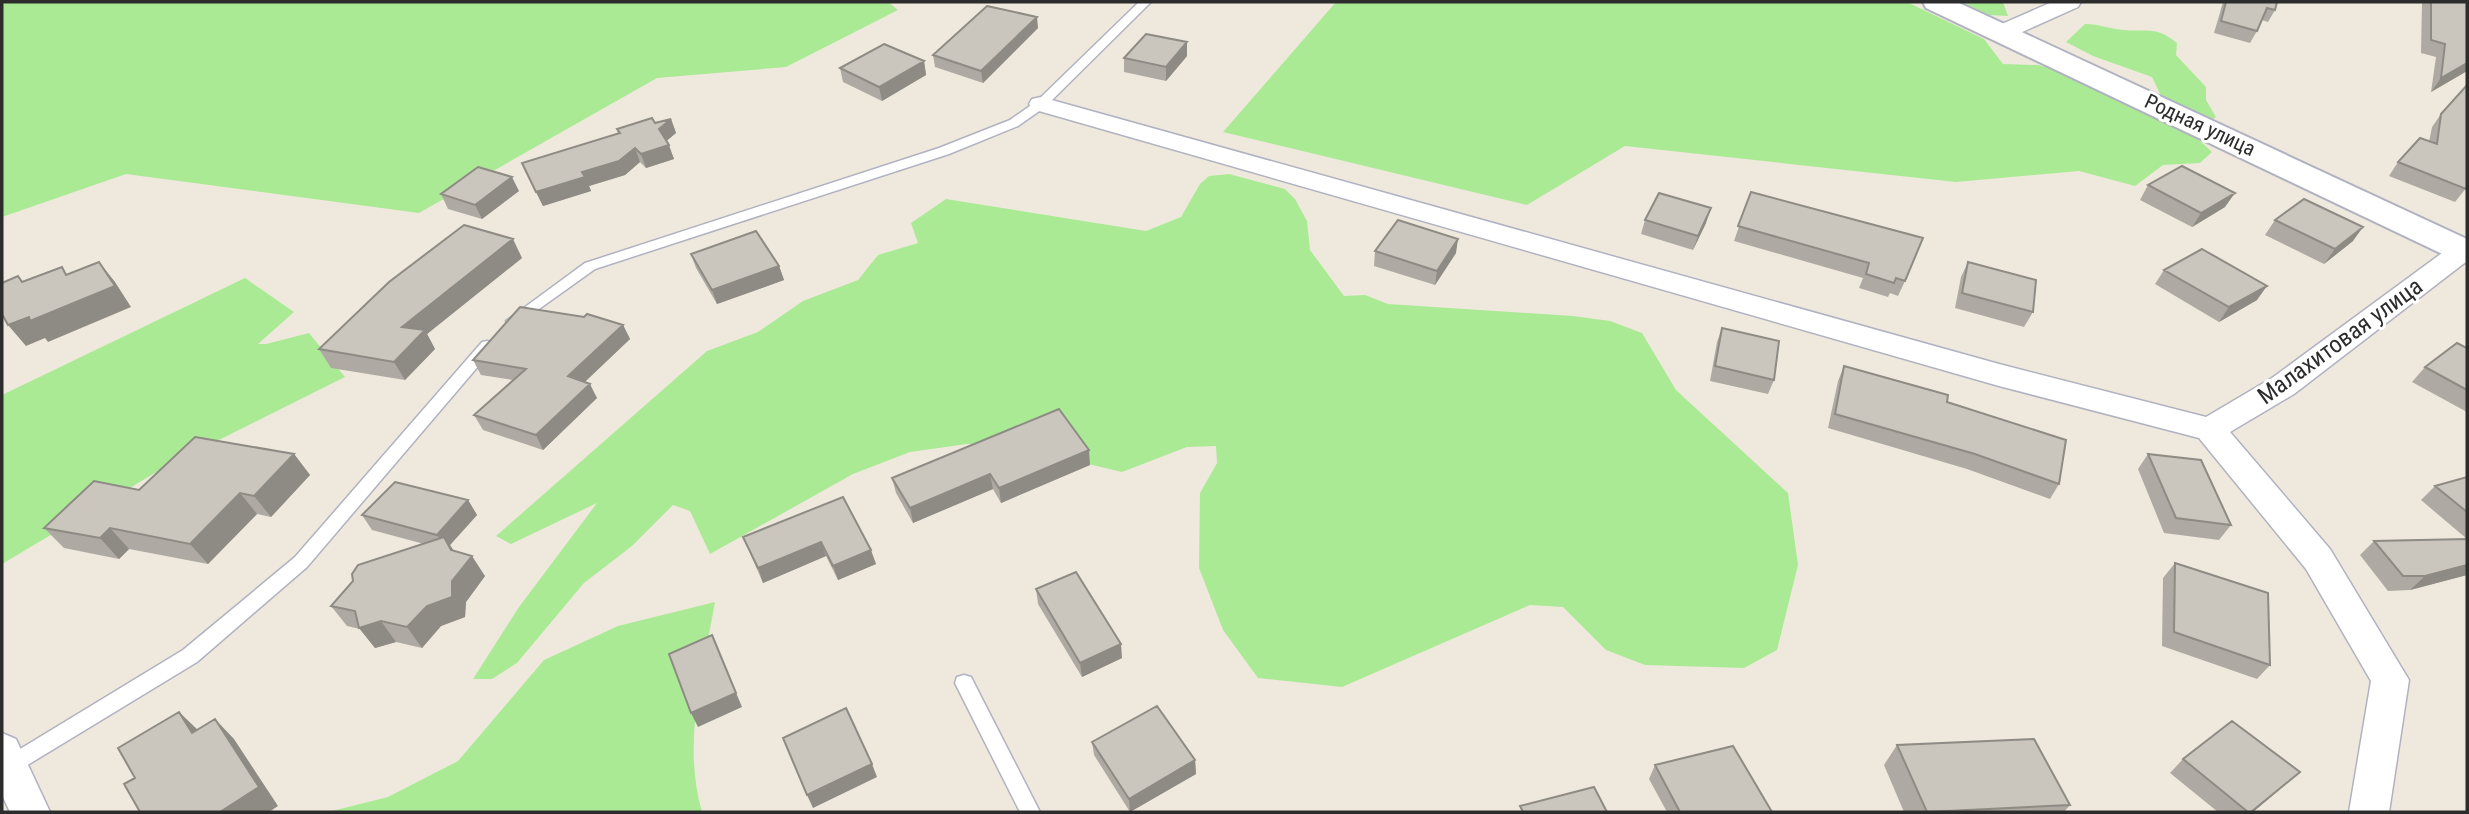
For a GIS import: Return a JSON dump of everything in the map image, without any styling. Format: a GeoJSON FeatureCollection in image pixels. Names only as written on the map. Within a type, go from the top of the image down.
{"type":"FeatureCollection","features":[{"type":"Feature","properties":{"kind":"street","name":"Родная улица"},"geometry":{"type":"LineString","coordinates":[[1936,2],[2467,250]]}},
{"type":"Feature","properties":{"kind":"street"},"geometry":{"type":"LineString","coordinates":[[2003,32],[2070,2]]}},
{"type":"Feature","properties":{"kind":"street"},"geometry":{"type":"LineString","coordinates":[[1041,104],[1999,375],[2210,429],[2318,559],[2390,680],[2369,812]]}},
{"type":"Feature","properties":{"kind":"street","name":"Малахитовая улица"},"geometry":{"type":"LineString","coordinates":[[2210,429],[2283,386],[2467,250]]}},
{"type":"Feature","properties":{"kind":"street"},"geometry":{"type":"LineString","coordinates":[[6,759],[30,812]]}},
{"type":"Feature","properties":{"kind":"lane"},"geometry":{"type":"LineString","coordinates":[[6,759],[190,656],[301,562],[501,330],[590,266],[944,150],[1014,123],[1041,104],[1145,2]]}},
{"type":"Feature","properties":{"kind":"lane"},"geometry":{"type":"LineString","coordinates":[[964,683],[1030,812]]}},
{"type":"Feature","properties":{"kind":"green space"},"geometry":{"type":"Polygon","coordinates":[[[2,2],[888,2],[898,10],[786,67],[657,78],[419,213],[126,174],[2,217],[2,2]]]}},
{"type":"Feature","properties":{"kind":"green space"},"geometry":{"type":"Polygon","coordinates":[[[1336,2],[1907,2],[1984,39],[2003,64],[2038,65],[2059,70],[2186,128],[2212,152],[2200,163],[2163,165],[2135,186],[2079,171],[1956,182],[1625,146],[1527,205],[1223,132],[1336,2]]]}},
{"type":"Feature","properties":{"kind":"green space"},"geometry":{"type":"Polygon","coordinates":[[[1962,2],[2003,2],[2008,16],[1989,15],[1962,2]]]}},
{"type":"Feature","properties":{"kind":"green space"},"geometry":{"type":"Polygon","coordinates":[[[2085,24],[2152,31],[2170,38],[2177,43],[2176,55],[2206,87],[2206,100],[2216,117],[2211,120],[2193,115],[2162,98],[2152,77],[2093,56],[2066,42],[2085,24]]]}},
{"type":"Feature","properties":{"kind":"green space"},"geometry":{"type":"Polygon","coordinates":[[[1229,174],[1285,189],[1295,199],[1307,221],[1310,250],[1344,296],[1365,295],[1388,304],[1573,316],[1610,321],[1642,333],[1676,390],[1788,493],[1798,565],[1777,650],[1744,668],[1645,665],[1606,650],[1563,607],[1530,605],[1342,687],[1258,678],[1223,630],[1199,568],[1200,493],[1217,463],[1216,446],[1187,447],[1122,472],[1017,447],[967,444],[910,452],[853,474],[710,554],[690,511],[673,505],[632,546],[584,583],[517,663],[492,679],[473,679],[519,607],[597,503],[511,544],[496,536],[707,351],[758,332],[803,301],[858,280],[878,255],[918,243],[911,223],[946,199],[1146,231],[1181,217],[1200,184],[1209,176],[1229,174]]]}},
{"type":"Feature","properties":{"kind":"green space"},"geometry":{"type":"Polygon","coordinates":[[[245,278],[294,312],[258,344],[309,333],[345,377],[165,467],[2,564],[2,395],[245,278]]]}},
{"type":"Feature","properties":{"kind":"green space"},"geometry":{"type":"Polygon","coordinates":[[[715,602],[700,681],[694,733],[696,786],[702,812],[328,812],[388,797],[458,761],[544,660],[618,626],[715,602]]]}},
{"type":"Feature","properties":{"kind":"building"},"geometry":{"type":"Polygon","coordinates":[[[2226,2],[2277,2],[2275,10],[2267,8],[2257,31],[2221,21],[2226,2]]]}},
{"type":"Feature","properties":{"kind":"building"},"geometry":{"type":"Polygon","coordinates":[[[2431,2],[2467,2],[2467,63],[2441,78],[2445,44],[2431,40],[2431,2]]]}},
{"type":"Feature","properties":{"kind":"building"},"geometry":{"type":"Polygon","coordinates":[[[987,6],[1037,17],[981,71],[933,55],[987,6]]]}},
{"type":"Feature","properties":{"kind":"building"},"geometry":{"type":"Polygon","coordinates":[[[1146,34],[1187,42],[1166,67],[1124,58],[1146,34]]]}},
{"type":"Feature","properties":{"kind":"building"},"geometry":{"type":"Polygon","coordinates":[[[884,44],[924,61],[879,87],[840,68],[884,44]]]}},
{"type":"Feature","properties":{"kind":"building"},"geometry":{"type":"Polygon","coordinates":[[[2467,85],[2466,189],[2398,162],[2420,138],[2437,144],[2441,114],[2467,85]]]}},
{"type":"Feature","properties":{"kind":"building"},"geometry":{"type":"Polygon","coordinates":[[[652,118],[655,123],[671,119],[659,129],[669,145],[641,154],[635,148],[619,161],[582,172],[585,177],[536,192],[522,163],[620,133],[617,129],[652,118]]]}},
{"type":"Feature","properties":{"kind":"building"},"geometry":{"type":"Polygon","coordinates":[[[2182,166],[2235,193],[2201,213],[2148,185],[2182,166]]]}},
{"type":"Feature","properties":{"kind":"building"},"geometry":{"type":"Polygon","coordinates":[[[478,167],[512,177],[475,205],[441,194],[478,167]]]}},
{"type":"Feature","properties":{"kind":"building"},"geometry":{"type":"Polygon","coordinates":[[[1751,192],[1923,238],[1905,281],[1896,278],[1894,283],[1866,274],[1869,263],[1738,226],[1751,192]]]}},
{"type":"Feature","properties":{"kind":"building"},"geometry":{"type":"Polygon","coordinates":[[[1659,193],[1711,208],[1698,236],[1645,220],[1659,193]]]}},
{"type":"Feature","properties":{"kind":"building"},"geometry":{"type":"Polygon","coordinates":[[[2304,199],[2363,227],[2335,249],[2275,220],[2304,199]]]}},
{"type":"Feature","properties":{"kind":"building"},"geometry":{"type":"Polygon","coordinates":[[[1398,220],[1458,239],[1437,271],[1375,251],[1398,220]]]}},
{"type":"Feature","properties":{"kind":"building"},"geometry":{"type":"Polygon","coordinates":[[[464,225],[513,239],[402,327],[425,330],[394,362],[319,349],[389,282],[464,225]]]}},
{"type":"Feature","properties":{"kind":"building"},"geometry":{"type":"Polygon","coordinates":[[[756,231],[779,266],[712,290],[691,254],[756,231]]]}},
{"type":"Feature","properties":{"kind":"building"},"geometry":{"type":"Polygon","coordinates":[[[2202,249],[2267,286],[2229,307],[2164,270],[2202,249]]]}},
{"type":"Feature","properties":{"kind":"building"},"geometry":{"type":"Polygon","coordinates":[[[99,262],[115,286],[30,321],[29,317],[8,325],[2,314],[2,283],[18,276],[22,282],[62,267],[66,275],[99,262]]]}},
{"type":"Feature","properties":{"kind":"building"},"geometry":{"type":"Polygon","coordinates":[[[1968,262],[2036,280],[2033,312],[1962,293],[1968,262]]]}},
{"type":"Feature","properties":{"kind":"building"},"geometry":{"type":"Polygon","coordinates":[[[520,307],[584,317],[587,314],[623,325],[568,376],[590,384],[536,435],[474,415],[526,369],[473,360],[520,307]]]}},
{"type":"Feature","properties":{"kind":"building"},"geometry":{"type":"Polygon","coordinates":[[[1722,328],[1779,341],[1774,380],[1715,366],[1722,328]]]}},
{"type":"Feature","properties":{"kind":"building"},"geometry":{"type":"Polygon","coordinates":[[[2457,343],[2467,348],[2467,390],[2425,367],[2457,343]]]}},
{"type":"Feature","properties":{"kind":"building"},"geometry":{"type":"Polygon","coordinates":[[[1844,366],[1948,395],[1947,402],[2066,440],[2059,484],[1975,454],[1835,414],[1844,366]]]}},
{"type":"Feature","properties":{"kind":"building"},"geometry":{"type":"Polygon","coordinates":[[[1059,409],[1089,450],[999,488],[990,474],[910,508],[892,478],[1059,409]]]}},
{"type":"Feature","properties":{"kind":"building"},"geometry":{"type":"Polygon","coordinates":[[[195,437],[294,454],[254,496],[240,493],[190,544],[110,528],[100,538],[44,528],[94,481],[139,490],[195,437]]]}},
{"type":"Feature","properties":{"kind":"building"},"geometry":{"type":"Polygon","coordinates":[[[2148,454],[2201,460],[2231,525],[2176,518],[2148,454]]]}},
{"type":"Feature","properties":{"kind":"building"},"geometry":{"type":"Polygon","coordinates":[[[2467,477],[2467,512],[2435,486],[2467,477]]]}},
{"type":"Feature","properties":{"kind":"building"},"geometry":{"type":"Polygon","coordinates":[[[395,482],[468,500],[437,535],[362,515],[395,482]]]}},
{"type":"Feature","properties":{"kind":"building"},"geometry":{"type":"Polygon","coordinates":[[[843,497],[871,550],[833,566],[821,542],[758,568],[743,537],[843,497]]]}},
{"type":"Feature","properties":{"kind":"building"},"geometry":{"type":"Polygon","coordinates":[[[444,537],[451,550],[472,556],[452,581],[452,597],[427,606],[407,627],[381,621],[359,628],[355,611],[331,606],[353,581],[352,574],[358,565],[444,537]]]}},
{"type":"Feature","properties":{"kind":"building"},"geometry":{"type":"Polygon","coordinates":[[[2467,539],[2467,565],[2425,576],[2403,576],[2374,541],[2467,539]]]}},
{"type":"Feature","properties":{"kind":"building"},"geometry":{"type":"Polygon","coordinates":[[[2175,563],[2268,593],[2270,665],[2174,632],[2175,563]]]}},
{"type":"Feature","properties":{"kind":"building"},"geometry":{"type":"Polygon","coordinates":[[[1076,572],[1121,644],[1080,663],[1036,589],[1076,572]]]}},
{"type":"Feature","properties":{"kind":"building"},"geometry":{"type":"Polygon","coordinates":[[[712,635],[736,693],[691,713],[669,654],[712,635]]]}},
{"type":"Feature","properties":{"kind":"building"},"geometry":{"type":"Polygon","coordinates":[[[1157,706],[1195,760],[1129,799],[1092,742],[1157,706]]]}},
{"type":"Feature","properties":{"kind":"building"},"geometry":{"type":"Polygon","coordinates":[[[846,708],[872,764],[807,795],[783,738],[846,708]]]}},
{"type":"Feature","properties":{"kind":"building"},"geometry":{"type":"Polygon","coordinates":[[[179,712],[192,733],[215,719],[259,787],[220,812],[140,812],[124,784],[135,778],[118,748],[179,712]]]}},
{"type":"Feature","properties":{"kind":"building"},"geometry":{"type":"Polygon","coordinates":[[[2232,721],[2300,772],[2251,812],[2183,759],[2232,721]]]}},
{"type":"Feature","properties":{"kind":"building"},"geometry":{"type":"Polygon","coordinates":[[[2034,739],[2070,805],[1927,812],[1897,745],[2034,739]]]}},
{"type":"Feature","properties":{"kind":"building"},"geometry":{"type":"Polygon","coordinates":[[[1733,746],[1772,812],[1680,812],[1655,765],[1733,746]]]}},
{"type":"Feature","properties":{"kind":"building"},"geometry":{"type":"Polygon","coordinates":[[[1594,787],[1607,812],[1523,812],[1520,806],[1594,787]]]}}]}
